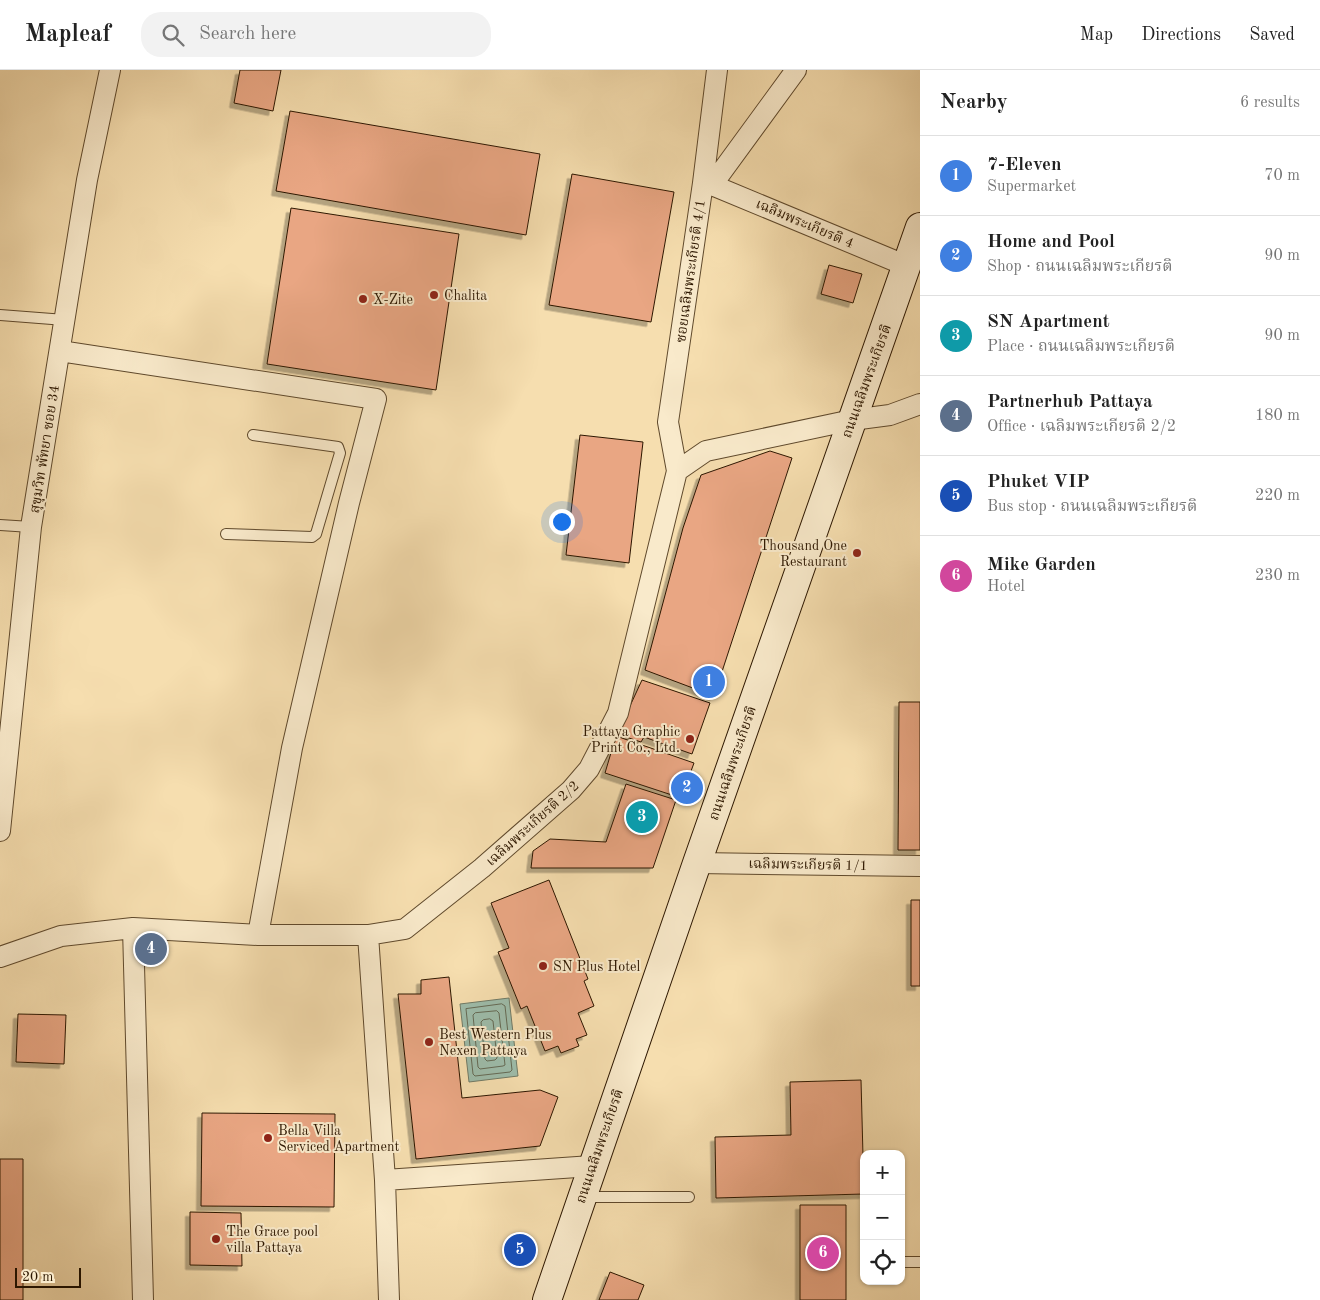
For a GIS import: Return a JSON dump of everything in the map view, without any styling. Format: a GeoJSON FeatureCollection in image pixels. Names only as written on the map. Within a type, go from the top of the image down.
{"type":"FeatureCollection","features":[{"type":"Feature","properties":{"kind":"main road","name":"ถนนเฉลิมพระเกียรติ"},"geometry":{"type":"LineString","coordinates":[[547,1300],[697,863],[920,228]]}},
{"type":"Feature","properties":{"kind":"street","name":"สุขุมวิท พัทยา ซอย 34"},"geometry":{"type":"LineString","coordinates":[[0,831],[31,528],[87,180],[110,70]]}},
{"type":"Feature","properties":{"kind":"street"},"geometry":{"type":"LineString","coordinates":[[708,184],[796,70]]}},
{"type":"Feature","properties":{"kind":"street","name":"ซอยเฉลิมพระเกียรติ 4/1"},"geometry":{"type":"LineString","coordinates":[[677,471],[668,422],[708,184],[713,71]]}},
{"type":"Feature","properties":{"kind":"street","name":"เฉลิมพระเกียรติ 4"},"geometry":{"type":"LineString","coordinates":[[708,184],[907,266]]}},
{"type":"Feature","properties":{"kind":"street"},"geometry":{"type":"LineString","coordinates":[[60,350],[376,398],[338,502],[258,935]]}},
{"type":"Feature","properties":{"kind":"street"},"geometry":{"type":"LineString","coordinates":[[677,471],[706,451],[852,420],[890,415],[920,404]]}},
{"type":"Feature","properties":{"kind":"street","name":"เฉลิมพระเกียรติ 2/2"},"geometry":{"type":"LineString","coordinates":[[0,957],[61,936],[133,928],[258,935],[368,935],[405,929],[482,868],[571,790],[589,769],[618,714],[677,471]]}},
{"type":"Feature","properties":{"kind":"street","name":"เฉลิมพระเกียรติ 1/1"},"geometry":{"type":"LineString","coordinates":[[697,863],[920,866]]}},
{"type":"Feature","properties":{"kind":"street"},"geometry":{"type":"LineString","coordinates":[[133,928],[143,1300]]}},
{"type":"Feature","properties":{"kind":"street"},"geometry":{"type":"LineString","coordinates":[[368,935],[385,1180],[389,1300]]}},
{"type":"Feature","properties":{"kind":"street"},"geometry":{"type":"LineString","coordinates":[[385,1180],[592,1166]]}},
{"type":"Feature","properties":{"kind":"lane"},"geometry":{"type":"LineString","coordinates":[[0,315],[65,320]]}},
{"type":"Feature","properties":{"kind":"lane"},"geometry":{"type":"LineString","coordinates":[[226,534],[312,536],[316,534],[338,502],[340,452],[338,447],[253,435]]}},
{"type":"Feature","properties":{"kind":"lane"},"geometry":{"type":"LineString","coordinates":[[0,526],[31,528]]}},
{"type":"Feature","properties":{"kind":"lane"},"geometry":{"type":"LineString","coordinates":[[582,1197],[689,1197]]}},
{"type":"Feature","properties":{"kind":"lane"},"geometry":{"type":"LineString","coordinates":[[905,1262],[920,1262]]}},
{"type":"Feature","properties":{"kind":"water"},"geometry":{"type":"Polygon","coordinates":[[[509,998],[518,1076],[469,1082],[460,1004],[509,998]]]}},
{"type":"Feature","properties":{"kind":"building"},"geometry":{"type":"Polygon","coordinates":[[[240,70],[281,70],[273,111],[234,103],[240,70]]]}},
{"type":"Feature","properties":{"kind":"building"},"geometry":{"type":"Polygon","coordinates":[[[290,111],[540,154],[526,235],[276,191],[290,111]]]}},
{"type":"Feature","properties":{"kind":"building"},"geometry":{"type":"Polygon","coordinates":[[[572,174],[674,192],[651,322],[549,305],[572,174]]]}},
{"type":"Feature","properties":{"kind":"building","name":"X-Zite"},"geometry":{"type":"Polygon","coordinates":[[[291,208],[459,234],[436,390],[267,364],[291,208]]]}},
{"type":"Feature","properties":{"kind":"building"},"geometry":{"type":"Polygon","coordinates":[[[829,265],[862,274],[853,303],[821,294],[829,265]]]}},
{"type":"Feature","properties":{"kind":"building"},"geometry":{"type":"Polygon","coordinates":[[[580,435],[643,442],[629,563],[566,555],[580,435]]]}},
{"type":"Feature","properties":{"kind":"building"},"geometry":{"type":"Polygon","coordinates":[[[770,451],[792,458],[714,696],[645,670],[683,528],[701,475],[770,451]]]}},
{"type":"Feature","properties":{"kind":"building"},"geometry":{"type":"Polygon","coordinates":[[[642,680],[710,703],[692,754],[644,737],[641,742],[617,734],[642,680]]]}},
{"type":"Feature","properties":{"kind":"building"},"geometry":{"type":"Polygon","coordinates":[[[899,702],[920,702],[920,850],[898,850],[899,702]]]}},
{"type":"Feature","properties":{"kind":"building"},"geometry":{"type":"Polygon","coordinates":[[[616,736],[694,763],[681,798],[605,773],[616,736]]]}},
{"type":"Feature","properties":{"kind":"building"},"geometry":{"type":"Polygon","coordinates":[[[626,784],[676,800],[653,868],[531,868],[533,851],[550,839],[606,842],[626,784]]]}},
{"type":"Feature","properties":{"kind":"building","name":"SN Plus Hotel"},"geometry":{"type":"Polygon","coordinates":[[[549,880],[588,979],[584,981],[594,1006],[578,1013],[587,1035],[576,1039],[579,1046],[561,1053],[558,1046],[545,1051],[527,1006],[521,1009],[498,952],[509,948],[491,903],[549,880]]]}},
{"type":"Feature","properties":{"kind":"building"},"geometry":{"type":"Polygon","coordinates":[[[911,900],[920,900],[920,986],[911,986],[911,900]]]}},
{"type":"Feature","properties":{"kind":"building","name":"Best Western Plus Nexen Pattaya"},"geometry":{"type":"Polygon","coordinates":[[[449,977],[462,1098],[540,1090],[558,1097],[540,1146],[416,1159],[398,994],[421,994],[421,980],[449,977]]]}},
{"type":"Feature","properties":{"kind":"building"},"geometry":{"type":"Polygon","coordinates":[[[18,1014],[66,1015],[64,1064],[16,1062],[18,1014]]]}},
{"type":"Feature","properties":{"kind":"building"},"geometry":{"type":"Polygon","coordinates":[[[861,1080],[863,1150],[860,1150],[860,1194],[716,1198],[715,1137],[791,1135],[790,1082],[861,1080]]]}},
{"type":"Feature","properties":{"kind":"building","name":"Bella Villa Serviced Apartment"},"geometry":{"type":"Polygon","coordinates":[[[202,1113],[335,1114],[334,1207],[201,1206],[202,1113]]]}},
{"type":"Feature","properties":{"kind":"building"},"geometry":{"type":"Polygon","coordinates":[[[0,1159],[23,1159],[23,1300],[0,1300],[0,1159]]]}},
{"type":"Feature","properties":{"kind":"building"},"geometry":{"type":"Polygon","coordinates":[[[800,1205],[846,1205],[846,1300],[800,1300],[800,1205]]]}},
{"type":"Feature","properties":{"kind":"building","name":"The Grace pool villa Pattaya"},"geometry":{"type":"Polygon","coordinates":[[[190,1212],[241,1213],[242,1266],[190,1265],[190,1212]]]}},
{"type":"Feature","properties":{"kind":"building"},"geometry":{"type":"Polygon","coordinates":[[[610,1272],[644,1285],[638,1300],[599,1300],[610,1272]]]}},
{"type":"Feature","properties":{"kind":"place","name":"Chalita"},"geometry":{"type":"Point","coordinates":[434,295]}},
{"type":"Feature","properties":{"kind":"place","name":"X-Zite"},"geometry":{"type":"Point","coordinates":[363,299]}},
{"type":"Feature","properties":{"kind":"place","name":"Thousand One Restaurant"},"geometry":{"type":"Point","coordinates":[857,553]}},
{"type":"Feature","properties":{"kind":"place","name":"7-Eleven"},"geometry":{"type":"Point","coordinates":[709,682]}},
{"type":"Feature","properties":{"kind":"place","name":"Pattaya Graphic Print Co., Ltd."},"geometry":{"type":"Point","coordinates":[690,739]}},
{"type":"Feature","properties":{"kind":"place","name":"Home and Pool"},"geometry":{"type":"Point","coordinates":[687,788]}},
{"type":"Feature","properties":{"kind":"place","name":"SN Apartment"},"geometry":{"type":"Point","coordinates":[642,817]}},
{"type":"Feature","properties":{"kind":"place","name":"Partnerhub Pattaya"},"geometry":{"type":"Point","coordinates":[151,949]}},
{"type":"Feature","properties":{"kind":"place","name":"SN Plus Hotel"},"geometry":{"type":"Point","coordinates":[543,966]}},
{"type":"Feature","properties":{"kind":"place","name":"Best Western Plus Nexen Pattaya"},"geometry":{"type":"Point","coordinates":[429,1042]}},
{"type":"Feature","properties":{"kind":"place","name":"Bella Villa Serviced Apartment"},"geometry":{"type":"Point","coordinates":[268,1138]}},
{"type":"Feature","properties":{"kind":"place","name":"The Grace pool villa Pattaya"},"geometry":{"type":"Point","coordinates":[216,1239]}},
{"type":"Feature","properties":{"kind":"place","name":"Phuket VIP"},"geometry":{"type":"Point","coordinates":[520,1250]}},
{"type":"Feature","properties":{"kind":"place","name":"Mike Garden"},"geometry":{"type":"Point","coordinates":[823,1253]}}]}
